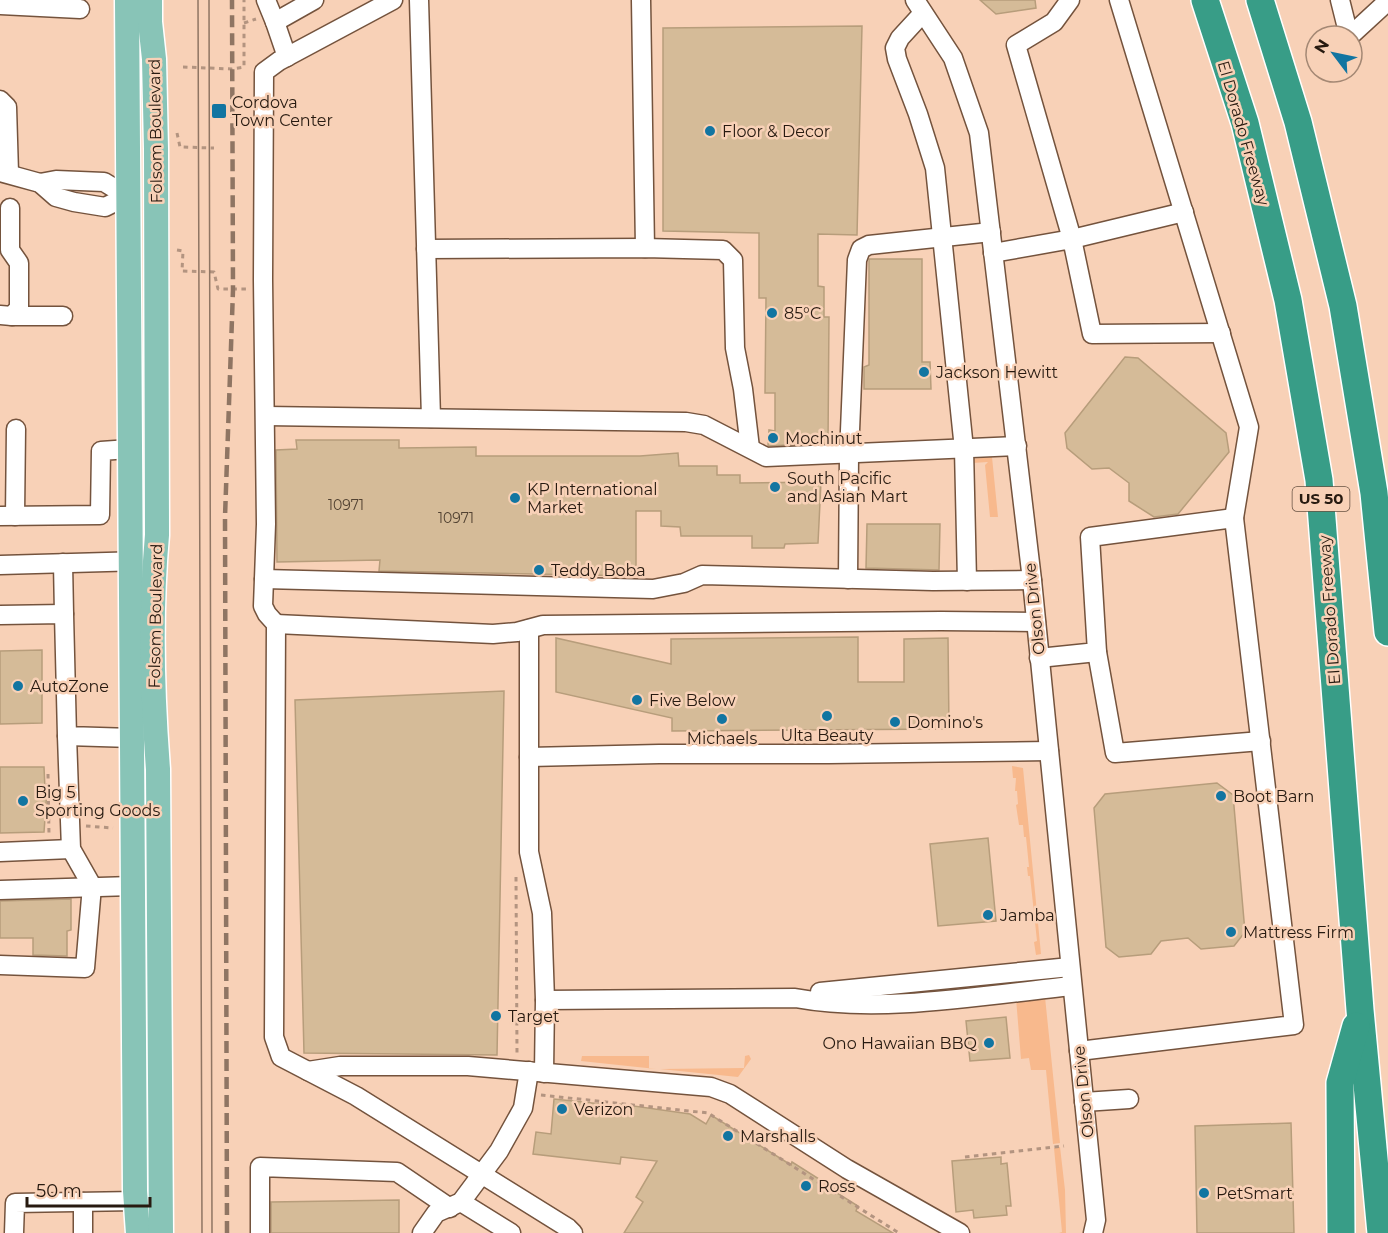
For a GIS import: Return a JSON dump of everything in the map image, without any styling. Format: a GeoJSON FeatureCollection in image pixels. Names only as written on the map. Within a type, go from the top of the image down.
{"type":"FeatureCollection","features":[{"type":"Feature","properties":{"kind":"highway","name":"El Dorado Freeway"},"geometry":{"type":"LineString","coordinates":[[1205,0],[1245,123],[1288,300],[1319,480],[1360,1010],[1381,1233]]}},
{"type":"Feature","properties":{"kind":"highway","name":"US 50"},"geometry":{"type":"LineString","coordinates":[[1260,0],[1299,122],[1343,306],[1374,493],[1388,632]]}},
{"type":"Feature","properties":{"kind":"highway"},"geometry":{"type":"LineString","coordinates":[[1341,1233],[1340,1083],[1360,1010]]}},
{"type":"Feature","properties":{"kind":"main road","name":"Folsom Boulevard"},"geometry":{"type":"LineString","coordinates":[[127,0],[132,886],[138,1233]]}},
{"type":"Feature","properties":{"kind":"main road","name":"Folsom Boulevard"},"geometry":{"type":"LineString","coordinates":[[150,0],[154,59],[157,378],[157,535],[153,590],[154,709],[158,769],[161,1233]]}},
{"type":"Feature","properties":{"kind":"main road"},"geometry":{"type":"LineString","coordinates":[[127,196],[143,223],[144,366],[157,378]]}},
{"type":"Feature","properties":{"kind":"street"},"geometry":{"type":"LineString","coordinates":[[266,0],[287,57]]}},
{"type":"Feature","properties":{"kind":"street"},"geometry":{"type":"LineString","coordinates":[[275,22],[314,0]]}},
{"type":"Feature","properties":{"kind":"street"},"geometry":{"type":"LineString","coordinates":[[419,0],[431,418]]}},
{"type":"Feature","properties":{"kind":"street"},"geometry":{"type":"LineString","coordinates":[[641,0],[645,248]]}},
{"type":"Feature","properties":{"kind":"street"},"geometry":{"type":"LineString","coordinates":[[1070,0],[1054,22],[1016,45],[1072,239],[1092,334],[1221,333]]}},
{"type":"Feature","properties":{"kind":"street"},"geometry":{"type":"LineString","coordinates":[[1079,1051],[1293,1025],[1234,518],[1249,427],[1119,0]]}},
{"type":"Feature","properties":{"kind":"street"},"geometry":{"type":"LineString","coordinates":[[1340,0],[1347,24]]}},
{"type":"Feature","properties":{"kind":"street"},"geometry":{"type":"LineString","coordinates":[[387,1],[264,72],[263,280],[266,416],[263,606],[276,624],[274,1037],[281,1057],[357,1096],[573,1233]]}},
{"type":"Feature","properties":{"kind":"street"},"geometry":{"type":"LineString","coordinates":[[1363,24],[1388,1]]}},
{"type":"Feature","properties":{"kind":"street"},"geometry":{"type":"LineString","coordinates":[[0,6],[80,9]]}},
{"type":"Feature","properties":{"kind":"street"},"geometry":{"type":"LineString","coordinates":[[919,6],[895,48],[935,168],[964,449],[967,581]]}},
{"type":"Feature","properties":{"kind":"street","name":"Olson Drive"},"geometry":{"type":"LineString","coordinates":[[919,6],[953,58],[979,133],[1032,580],[1096,1220],[1094,1233]]}},
{"type":"Feature","properties":{"kind":"street"},"geometry":{"type":"LineString","coordinates":[[0,100],[7,107],[4,173],[40,183],[56,180],[104,182],[127,196]]}},
{"type":"Feature","properties":{"kind":"street"},"geometry":{"type":"LineString","coordinates":[[6,315],[19,308],[19,263],[10,250],[10,208]]}},
{"type":"Feature","properties":{"kind":"street"},"geometry":{"type":"LineString","coordinates":[[993,253],[1072,239],[1184,212]]}},
{"type":"Feature","properties":{"kind":"street"},"geometry":{"type":"LineString","coordinates":[[848,579],[849,455],[857,260],[861,249],[869,245],[991,232]]}},
{"type":"Feature","properties":{"kind":"street"},"geometry":{"type":"LineString","coordinates":[[426,249],[723,250],[733,260],[735,348],[743,389],[750,448]]}},
{"type":"Feature","properties":{"kind":"street"},"geometry":{"type":"LineString","coordinates":[[6,315],[63,316]]}},
{"type":"Feature","properties":{"kind":"street"},"geometry":{"type":"LineString","coordinates":[[266,416],[686,422],[704,425],[766,457],[1017,446]]}},
{"type":"Feature","properties":{"kind":"street"},"geometry":{"type":"LineString","coordinates":[[16,429],[8,516],[100,515],[101,451],[129,449]]}},
{"type":"Feature","properties":{"kind":"street"},"geometry":{"type":"LineString","coordinates":[[1234,518],[1090,537],[1097,652],[1115,753],[1261,741]]}},
{"type":"Feature","properties":{"kind":"street"},"geometry":{"type":"LineString","coordinates":[[0,565],[154,561]]}},
{"type":"Feature","properties":{"kind":"street"},"geometry":{"type":"LineString","coordinates":[[0,965],[85,968],[92,886],[71,849],[63,563]]}},
{"type":"Feature","properties":{"kind":"street"},"geometry":{"type":"LineString","coordinates":[[264,579],[653,589],[684,583],[702,575],[967,581],[1032,580]]}},
{"type":"Feature","properties":{"kind":"street"},"geometry":{"type":"LineString","coordinates":[[0,615],[64,614]]}},
{"type":"Feature","properties":{"kind":"street"},"geometry":{"type":"LineString","coordinates":[[276,624],[493,634],[543,625],[1036,622]]}},
{"type":"Feature","properties":{"kind":"street"},"geometry":{"type":"LineString","coordinates":[[422,1233],[436,1213],[456,1205],[483,1175],[499,1152],[523,1108],[537,1072],[545,1000],[542,912],[529,852],[529,629]]}},
{"type":"Feature","properties":{"kind":"street"},"geometry":{"type":"LineString","coordinates":[[1039,658],[1097,652]]}},
{"type":"Feature","properties":{"kind":"street"},"geometry":{"type":"LineString","coordinates":[[67,736],[132,738]]}},
{"type":"Feature","properties":{"kind":"street"},"geometry":{"type":"LineString","coordinates":[[529,757],[1049,751]]}},
{"type":"Feature","properties":{"kind":"street"},"geometry":{"type":"LineString","coordinates":[[0,852],[71,849]]}},
{"type":"Feature","properties":{"kind":"street"},"geometry":{"type":"LineString","coordinates":[[0,890],[132,886]]}},
{"type":"Feature","properties":{"kind":"street"},"geometry":{"type":"LineString","coordinates":[[795,998],[829,991],[1070,967]]}},
{"type":"Feature","properties":{"kind":"street"},"geometry":{"type":"LineString","coordinates":[[545,1000],[795,998],[818,1002],[899,1004],[1072,986]]}},
{"type":"Feature","properties":{"kind":"street"},"geometry":{"type":"LineString","coordinates":[[308,1071],[340,1066],[468,1066],[711,1087],[729,1094],[847,1169],[960,1233]]}},
{"type":"Feature","properties":{"kind":"street"},"geometry":{"type":"LineString","coordinates":[[1084,1102],[1129,1099]]}},
{"type":"Feature","properties":{"kind":"street"},"geometry":{"type":"LineString","coordinates":[[260,1233],[260,1167],[397,1172],[511,1233]]}},
{"type":"Feature","properties":{"kind":"street"},"geometry":{"type":"LineString","coordinates":[[14,1233],[15,1203],[136,1201]]}},
{"type":"Feature","properties":{"kind":"street"},"geometry":{"type":"LineString","coordinates":[[83,1202],[83,1233]]}},
{"type":"Feature","properties":{"kind":"path"},"geometry":{"type":"LineString","coordinates":[[183,67],[232,69],[244,67],[244,0]]}},
{"type":"Feature","properties":{"kind":"path"},"geometry":{"type":"LineString","coordinates":[[176,131],[180,147],[213,148]]}},
{"type":"Feature","properties":{"kind":"path"},"geometry":{"type":"LineString","coordinates":[[177,250],[183,251],[182,271],[214,272]]}},
{"type":"Feature","properties":{"kind":"path"},"geometry":{"type":"LineString","coordinates":[[48,774],[49,836]]}},
{"type":"Feature","properties":{"kind":"path"},"geometry":{"type":"LineString","coordinates":[[537,1095],[708,1113],[899,1233]]}},
{"type":"Feature","properties":{"kind":"path"},"geometry":{"type":"LineString","coordinates":[[965,1157],[1064,1146]]}},
{"type":"Feature","properties":{"kind":"shaded area"},"geometry":{"type":"Polygon","coordinates":[[[992,457],[998,517],[990,517],[985,465],[988,462],[972,463],[972,459],[992,457]]]}},
{"type":"Feature","properties":{"kind":"shaded area"},"geometry":{"type":"Polygon","coordinates":[[[1012,766],[1023,768],[1041,954],[1036,955],[1034,942],[1037,941],[1027,867],[1029,867],[1026,837],[1024,837],[1023,825],[1019,825],[1016,805],[1018,804],[1017,791],[1015,791],[1016,778],[1013,778],[1012,766]]]}},
{"type":"Feature","properties":{"kind":"shaded area"},"geometry":{"type":"Polygon","coordinates":[[[1045,997],[1060,1143],[1053,1144],[1046,1070],[1031,1070],[1029,1058],[1021,1059],[1016,998],[1045,997]]]}},
{"type":"Feature","properties":{"kind":"shaded area"},"geometry":{"type":"Polygon","coordinates":[[[749,1055],[751,1059],[738,1077],[660,1069],[744,1068],[745,1056],[749,1055]]]}},
{"type":"Feature","properties":{"kind":"shaded area"},"geometry":{"type":"Polygon","coordinates":[[[582,1056],[649,1056],[649,1068],[656,1069],[581,1061],[582,1056]]]}},
{"type":"Feature","properties":{"kind":"shaded area"},"geometry":{"type":"Polygon","coordinates":[[[1060,1147],[1065,1190],[1066,1233],[1059,1233],[1062,1232],[1054,1148],[1060,1147]]]}},
{"type":"Feature","properties":{"kind":"building"},"geometry":{"type":"Polygon","coordinates":[[[980,0],[1035,0],[1036,8],[996,14],[980,0]]]}},
{"type":"Feature","properties":{"kind":"building"},"geometry":{"type":"Polygon","coordinates":[[[862,26],[857,235],[818,234],[818,286],[824,287],[824,317],[829,317],[828,443],[768,446],[769,430],[775,431],[775,393],[765,393],[766,298],[759,298],[759,233],[663,231],[663,28],[862,26]]]}},
{"type":"Feature","properties":{"kind":"building"},"geometry":{"type":"Polygon","coordinates":[[[869,259],[922,259],[922,362],[930,362],[931,389],[864,389],[864,367],[869,365],[869,259]]]}},
{"type":"Feature","properties":{"kind":"building"},"geometry":{"type":"Polygon","coordinates":[[[1125,357],[1138,358],[1226,433],[1229,452],[1178,514],[1154,517],[1129,501],[1129,483],[1109,468],[1092,469],[1067,448],[1065,433],[1125,357]]]}},
{"type":"Feature","properties":{"kind":"building"},"geometry":{"type":"Polygon","coordinates":[[[296,440],[399,440],[399,448],[476,447],[476,456],[640,456],[678,453],[679,466],[717,466],[717,475],[740,475],[740,483],[821,482],[818,543],[785,544],[784,548],[752,548],[752,536],[681,536],[680,527],[661,526],[661,511],[636,511],[636,576],[379,571],[380,560],[277,562],[276,450],[297,449],[296,440]]]}},
{"type":"Feature","properties":{"kind":"building"},"geometry":{"type":"Polygon","coordinates":[[[867,524],[940,524],[939,570],[866,568],[867,524]]]}},
{"type":"Feature","properties":{"kind":"building"},"geometry":{"type":"Polygon","coordinates":[[[858,637],[858,682],[904,682],[904,639],[948,638],[949,729],[672,731],[672,718],[556,692],[556,638],[671,664],[671,639],[858,637]]]}},
{"type":"Feature","properties":{"kind":"building"},"geometry":{"type":"Polygon","coordinates":[[[42,650],[42,723],[0,724],[0,651],[42,650]]]}},
{"type":"Feature","properties":{"kind":"building"},"geometry":{"type":"Polygon","coordinates":[[[504,691],[497,1055],[304,1053],[295,700],[504,691]]]}},
{"type":"Feature","properties":{"kind":"building","name":"Big 5 Sporting Goods"},"geometry":{"type":"Polygon","coordinates":[[[0,767],[44,767],[45,790],[47,790],[44,832],[0,833],[0,767]]]}},
{"type":"Feature","properties":{"kind":"building"},"geometry":{"type":"Polygon","coordinates":[[[1217,783],[1233,795],[1245,932],[1234,946],[1201,949],[1188,938],[1161,941],[1151,954],[1119,957],[1106,947],[1094,808],[1105,794],[1217,783]]]}},
{"type":"Feature","properties":{"kind":"building"},"geometry":{"type":"Polygon","coordinates":[[[988,838],[996,921],[938,926],[930,844],[988,838]]]}},
{"type":"Feature","properties":{"kind":"building"},"geometry":{"type":"Polygon","coordinates":[[[71,899],[71,930],[67,931],[67,956],[33,955],[33,938],[0,938],[0,901],[71,899]]]}},
{"type":"Feature","properties":{"kind":"building"},"geometry":{"type":"Polygon","coordinates":[[[1006,1017],[1010,1058],[970,1061],[966,1021],[1006,1017]]]}},
{"type":"Feature","properties":{"kind":"building"},"geometry":{"type":"Polygon","coordinates":[[[554,1099],[620,1106],[620,1104],[690,1114],[706,1124],[711,1115],[791,1165],[792,1162],[838,1191],[837,1193],[858,1206],[856,1211],[893,1233],[624,1233],[643,1202],[636,1197],[657,1161],[621,1157],[620,1164],[533,1154],[536,1132],[551,1134],[554,1099]]]}},
{"type":"Feature","properties":{"kind":"building"},"geometry":{"type":"Polygon","coordinates":[[[1291,1123],[1294,1233],[1197,1233],[1195,1126],[1291,1123]]]}},
{"type":"Feature","properties":{"kind":"building"},"geometry":{"type":"Polygon","coordinates":[[[1001,1157],[1001,1164],[1007,1163],[1011,1206],[1006,1206],[1007,1215],[974,1218],[973,1210],[956,1212],[952,1161],[1001,1157]]]}},
{"type":"Feature","properties":{"kind":"building"},"geometry":{"type":"Polygon","coordinates":[[[399,1200],[399,1233],[271,1233],[271,1202],[399,1200]]]}},
{"type":"Feature","properties":{"kind":"tram line"},"geometry":{"type":"LineString","coordinates":[[198,0],[202,1233]]}},
{"type":"Feature","properties":{"kind":"tram line"},"geometry":{"type":"LineString","coordinates":[[209,0],[212,1233]]}},
{"type":"Feature","properties":{"kind":"railway"},"geometry":{"type":"LineString","coordinates":[[227,1233],[225,517],[233,290],[232,0]]}},
{"type":"Feature","properties":{"kind":"place","name":"Cordova Town Center"},"geometry":{"type":"Point","coordinates":[219,111]}},
{"type":"Feature","properties":{"kind":"place","name":"Floor & Decor"},"geometry":{"type":"Point","coordinates":[710,131]}},
{"type":"Feature","properties":{"kind":"place","name":"85°C"},"geometry":{"type":"Point","coordinates":[772,313]}},
{"type":"Feature","properties":{"kind":"place","name":"Jackson Hewitt"},"geometry":{"type":"Point","coordinates":[924,372]}},
{"type":"Feature","properties":{"kind":"place","name":"Mochinut"},"geometry":{"type":"Point","coordinates":[773,438]}},
{"type":"Feature","properties":{"kind":"place","name":"South Pacific and Asian Mart"},"geometry":{"type":"Point","coordinates":[775,487]}},
{"type":"Feature","properties":{"kind":"place","name":"KP International Market"},"geometry":{"type":"Point","coordinates":[515,498]}},
{"type":"Feature","properties":{"kind":"place","name":"Teddy Boba"},"geometry":{"type":"Point","coordinates":[539,570]}},
{"type":"Feature","properties":{"kind":"place","name":"AutoZone"},"geometry":{"type":"Point","coordinates":[18,686]}},
{"type":"Feature","properties":{"kind":"place","name":"Five Below"},"geometry":{"type":"Point","coordinates":[637,700]}},
{"type":"Feature","properties":{"kind":"place","name":"Ulta Beauty"},"geometry":{"type":"Point","coordinates":[827,716]}},
{"type":"Feature","properties":{"kind":"place","name":"Michaels"},"geometry":{"type":"Point","coordinates":[722,719]}},
{"type":"Feature","properties":{"kind":"place","name":"Domino's"},"geometry":{"type":"Point","coordinates":[895,722]}},
{"type":"Feature","properties":{"kind":"place","name":"Boot Barn"},"geometry":{"type":"Point","coordinates":[1221,796]}},
{"type":"Feature","properties":{"kind":"place","name":"Big 5 Sporting Goods"},"geometry":{"type":"Point","coordinates":[23,801]}},
{"type":"Feature","properties":{"kind":"place","name":"Jamba"},"geometry":{"type":"Point","coordinates":[988,915]}},
{"type":"Feature","properties":{"kind":"place","name":"Mattress Firm"},"geometry":{"type":"Point","coordinates":[1231,932]}},
{"type":"Feature","properties":{"kind":"place","name":"Target"},"geometry":{"type":"Point","coordinates":[496,1016]}},
{"type":"Feature","properties":{"kind":"place","name":"Ono Hawaiian BBQ"},"geometry":{"type":"Point","coordinates":[989,1043]}},
{"type":"Feature","properties":{"kind":"place","name":"Verizon"},"geometry":{"type":"Point","coordinates":[562,1109]}},
{"type":"Feature","properties":{"kind":"place","name":"Marshalls"},"geometry":{"type":"Point","coordinates":[728,1136]}},
{"type":"Feature","properties":{"kind":"place","name":"Ross"},"geometry":{"type":"Point","coordinates":[806,1186]}},
{"type":"Feature","properties":{"kind":"place","name":"PetSmart"},"geometry":{"type":"Point","coordinates":[1204,1193]}}]}
